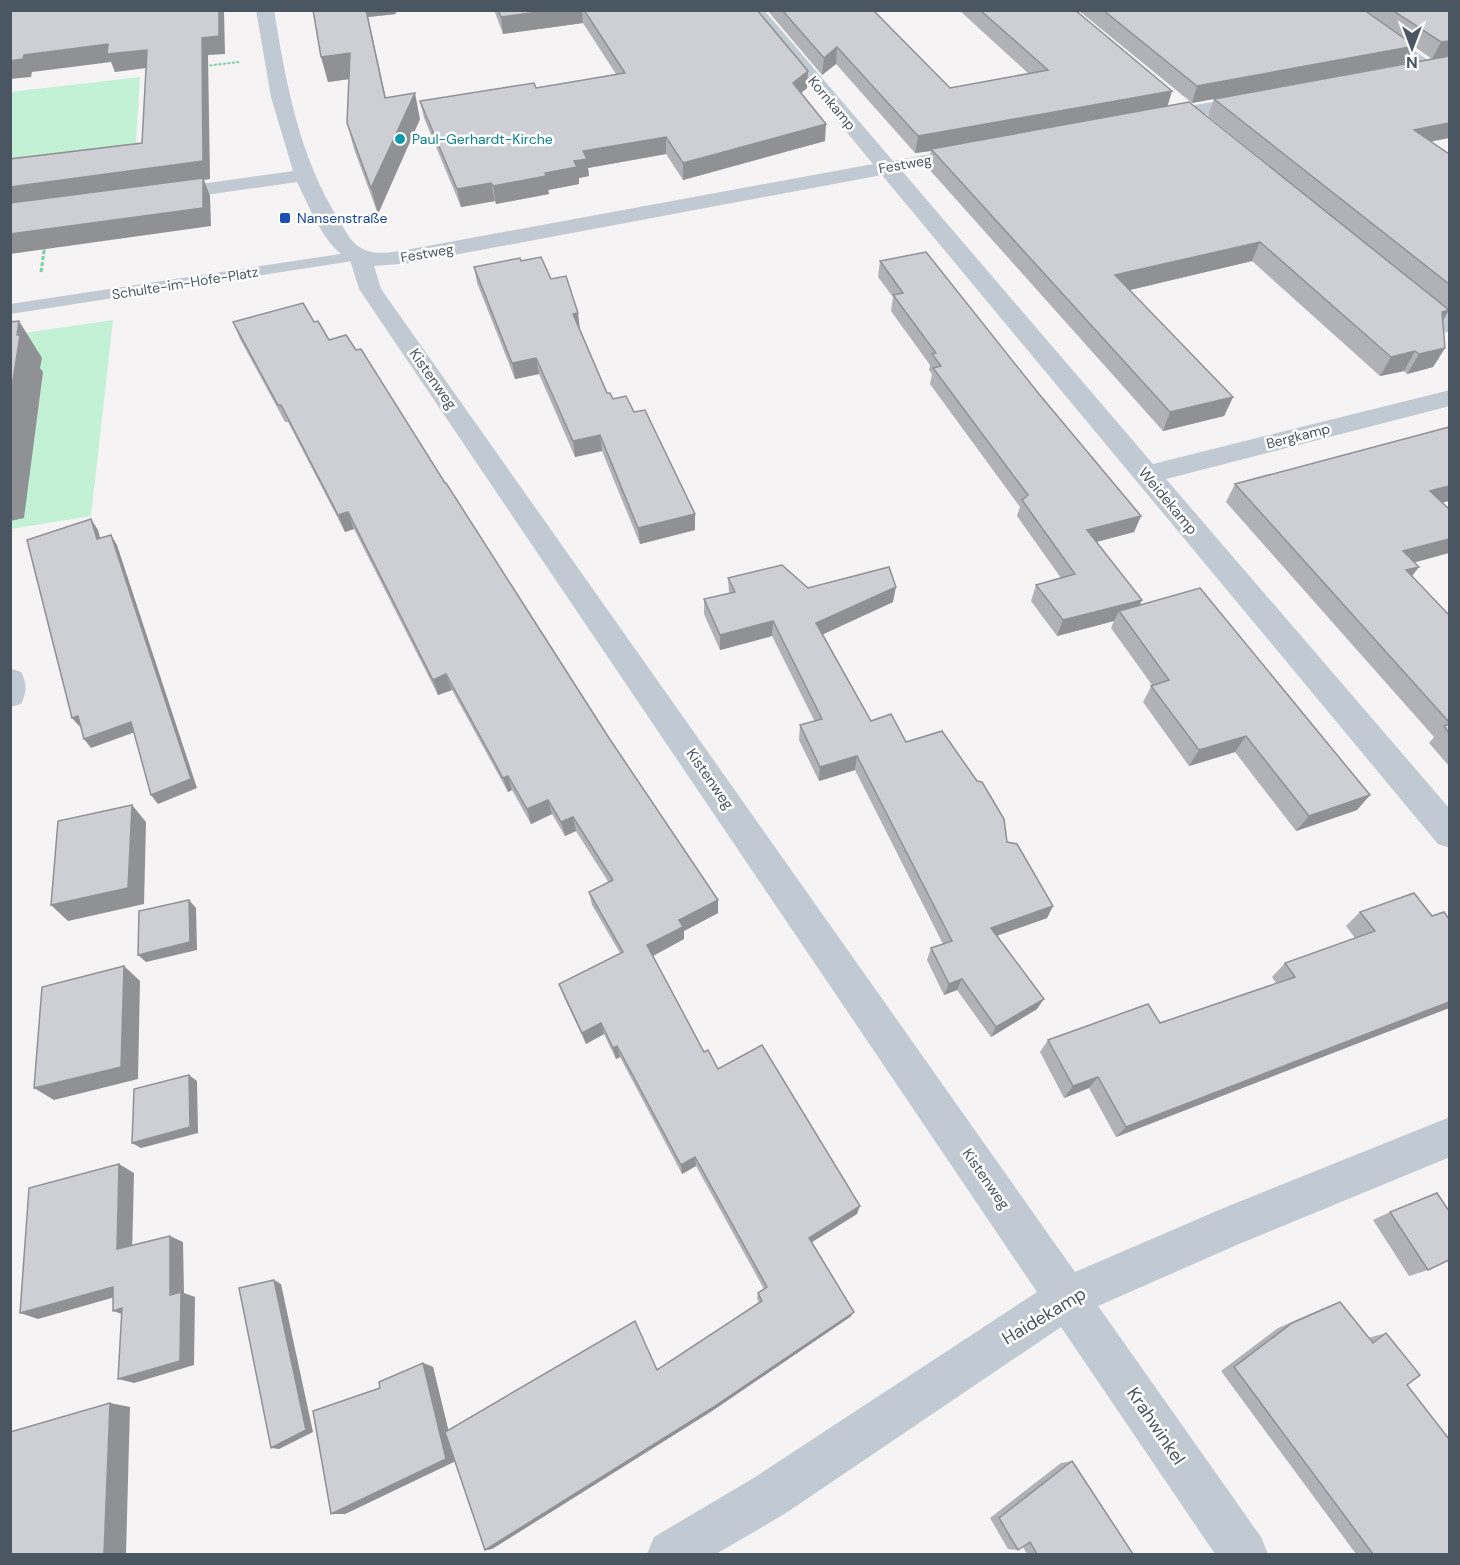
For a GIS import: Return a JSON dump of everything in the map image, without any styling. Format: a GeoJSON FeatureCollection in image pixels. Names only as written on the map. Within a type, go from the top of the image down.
{"type":"FeatureCollection","features":[{"type":"Feature","properties":{"kind":"street"},"geometry":{"type":"LineString","coordinates":[[265,10],[285,115],[305,175],[325,218],[348,250],[360,256]]}},
{"type":"Feature","properties":{"kind":"street","name":"Kornkamp"},"geometry":{"type":"LineString","coordinates":[[754,10],[887,167]]}},
{"type":"Feature","properties":{"kind":"street"},"geometry":{"type":"LineString","coordinates":[[1343,10],[1429,67]]}},
{"type":"Feature","properties":{"kind":"street"},"geometry":{"type":"LineString","coordinates":[[1406,72],[1449,63]]}},
{"type":"Feature","properties":{"kind":"street"},"geometry":{"type":"LineString","coordinates":[[1141,121],[1279,95]]}},
{"type":"Feature","properties":{"kind":"street"},"geometry":{"type":"LineString","coordinates":[[1169,98],[1205,127]]}},
{"type":"Feature","properties":{"kind":"street","name":"Festweg"},"geometry":{"type":"LineString","coordinates":[[360,256],[381,260],[411,256],[991,148]]}},
{"type":"Feature","properties":{"kind":"street","name":"Weidekamp"},"geometry":{"type":"LineString","coordinates":[[887,167],[1449,834]]}},
{"type":"Feature","properties":{"kind":"street"},"geometry":{"type":"LineString","coordinates":[[140,198],[305,175]]}},
{"type":"Feature","properties":{"kind":"street","name":"Kistenweg"},"geometry":{"type":"LineString","coordinates":[[360,256],[370,289],[1068,1297]]}},
{"type":"Feature","properties":{"kind":"street"},"geometry":{"type":"LineString","coordinates":[[1395,282],[1449,326]]}},
{"type":"Feature","properties":{"kind":"street","name":"Bergkamp"},"geometry":{"type":"LineString","coordinates":[[1146,475],[1449,398]]}},
{"type":"Feature","properties":{"kind":"street"},"geometry":{"type":"LineString","coordinates":[[10,681],[10,694]]}},
{"type":"Feature","properties":{"kind":"street","name":"Haidekamp"},"geometry":{"type":"LineString","coordinates":[[671,1554],[769,1496],[1068,1297],[1226,1228],[1449,1137]]}},
{"type":"Feature","properties":{"kind":"street","name":"Krahwinkel"},"geometry":{"type":"LineString","coordinates":[[1068,1297],[1244,1554]]}},
{"type":"Feature","properties":{"kind":"lane","name":"Schulte-im-Hofe-Platz"},"geometry":{"type":"LineString","coordinates":[[10,309],[360,256]]}},
{"type":"Feature","properties":{"kind":"path"},"geometry":{"type":"LineString","coordinates":[[202,66],[273,58]]}},
{"type":"Feature","properties":{"kind":"path"},"geometry":{"type":"LineString","coordinates":[[36,305],[46,242]]}},
{"type":"Feature","properties":{"kind":"green space"},"geometry":{"type":"Polygon","coordinates":[[[140,77],[135,159],[11,175],[10,92],[140,77]]]}},
{"type":"Feature","properties":{"kind":"green space"},"geometry":{"type":"Polygon","coordinates":[[[113,320],[91,516],[11,529],[10,335],[113,320]]]}},
{"type":"Feature","properties":{"kind":"building"},"geometry":{"type":"Polygon","coordinates":[[[10,10],[219,10],[219,36],[202,38],[203,161],[10,187],[10,159],[142,143],[147,50],[107,54],[108,44],[24,55],[23,59],[10,61],[10,10]]]}},
{"type":"Feature","properties":{"kind":"building"},"geometry":{"type":"Polygon","coordinates":[[[313,10],[366,10],[385,98],[415,93],[371,188],[347,123],[350,53],[321,57],[313,10]]]}},
{"type":"Feature","properties":{"kind":"building"},"geometry":{"type":"Polygon","coordinates":[[[498,10],[553,10],[501,17],[498,10]]]}},
{"type":"Feature","properties":{"kind":"building"},"geometry":{"type":"Polygon","coordinates":[[[584,10],[757,10],[808,71],[793,83],[826,124],[683,163],[666,137],[583,151],[587,159],[574,161],[577,167],[545,173],[546,176],[493,186],[491,183],[457,189],[420,101],[534,83],[536,88],[625,73],[584,10]]]}},
{"type":"Feature","properties":{"kind":"building"},"geometry":{"type":"Polygon","coordinates":[[[782,10],[873,10],[950,88],[1048,70],[980,10],[1075,10],[1172,91],[918,136],[837,47],[824,58],[782,10]]]}},
{"type":"Feature","properties":{"kind":"building"},"geometry":{"type":"Polygon","coordinates":[[[1103,10],[1364,10],[1415,46],[1197,86],[1103,10]]]}},
{"type":"Feature","properties":{"kind":"building"},"geometry":{"type":"Polygon","coordinates":[[[1392,10],[1449,10],[1449,41],[1441,42],[1392,10]]]}},
{"type":"Feature","properties":{"kind":"building"},"geometry":{"type":"Polygon","coordinates":[[[1449,56],[1449,123],[1414,130],[1449,154],[1449,284],[1214,99],[1449,56]]]}},
{"type":"Feature","properties":{"kind":"building"},"geometry":{"type":"Polygon","coordinates":[[[1189,102],[1449,310],[1442,312],[1445,348],[1419,354],[1415,351],[1391,357],[1260,242],[1115,275],[1233,397],[1170,412],[931,149],[1189,102]]]}},
{"type":"Feature","properties":{"kind":"building"},"geometry":{"type":"Polygon","coordinates":[[[203,178],[203,208],[10,234],[10,203],[203,178]]]}},
{"type":"Feature","properties":{"kind":"building"},"geometry":{"type":"Polygon","coordinates":[[[926,252],[1039,394],[1141,516],[1087,530],[1142,600],[1063,620],[1036,585],[1075,574],[1022,500],[1028,495],[933,368],[941,366],[932,354],[936,353],[893,295],[903,293],[880,261],[926,252]]]}},
{"type":"Feature","properties":{"kind":"building"},"geometry":{"type":"Polygon","coordinates":[[[541,257],[551,279],[566,276],[578,313],[573,314],[607,393],[610,393],[613,399],[626,396],[634,412],[645,410],[695,514],[638,528],[600,435],[573,441],[536,358],[512,363],[474,267],[520,258],[521,261],[541,257]]]}},
{"type":"Feature","properties":{"kind":"building"},"geometry":{"type":"Polygon","coordinates":[[[303,303],[314,322],[318,321],[329,340],[346,335],[356,350],[361,349],[609,738],[718,900],[679,920],[683,927],[647,945],[704,1052],[708,1050],[718,1069],[762,1045],[860,1206],[809,1238],[854,1312],[712,1408],[485,1550],[445,1432],[635,1321],[657,1370],[762,1301],[758,1293],[767,1287],[695,1157],[681,1165],[617,1046],[613,1048],[601,1023],[582,1033],[559,984],[623,952],[589,892],[613,880],[573,817],[561,822],[548,800],[527,809],[508,776],[503,778],[446,674],[433,680],[348,512],[338,515],[281,405],[278,405],[233,322],[303,303]]]}},
{"type":"Feature","properties":{"kind":"building"},"geometry":{"type":"Polygon","coordinates":[[[19,321],[17,335],[20,335],[10,400],[10,322],[19,321]]]}},
{"type":"Feature","properties":{"kind":"building"},"geometry":{"type":"Polygon","coordinates":[[[1449,427],[1449,486],[1430,491],[1449,509],[1449,539],[1403,551],[1419,567],[1406,570],[1449,615],[1449,722],[1235,484],[1449,427]]]}},
{"type":"Feature","properties":{"kind":"building"},"geometry":{"type":"Polygon","coordinates":[[[91,519],[97,539],[111,535],[191,779],[151,795],[131,722],[84,739],[78,716],[72,718],[27,540],[91,519]]]}},
{"type":"Feature","properties":{"kind":"building"},"geometry":{"type":"Polygon","coordinates":[[[782,565],[808,588],[889,567],[896,587],[816,623],[871,721],[891,714],[906,742],[942,731],[977,781],[982,782],[1004,819],[1007,842],[1017,844],[1053,906],[991,928],[1044,999],[996,1027],[962,979],[949,984],[931,948],[952,941],[857,756],[820,767],[800,725],[822,719],[773,621],[720,635],[704,599],[735,592],[728,578],[782,565]]]}},
{"type":"Feature","properties":{"kind":"building"},"geometry":{"type":"Polygon","coordinates":[[[1200,588],[1370,795],[1309,816],[1246,736],[1199,750],[1151,686],[1169,680],[1119,611],[1200,588]]]}},
{"type":"Feature","properties":{"kind":"building"},"geometry":{"type":"Polygon","coordinates":[[[132,805],[128,888],[51,905],[58,821],[132,805]]]}},
{"type":"Feature","properties":{"kind":"building"},"geometry":{"type":"Polygon","coordinates":[[[1414,893],[1432,916],[1444,912],[1449,919],[1449,1002],[1126,1127],[1098,1077],[1073,1086],[1048,1040],[1148,1004],[1160,1023],[1295,977],[1285,963],[1375,931],[1360,912],[1414,893]]]}},
{"type":"Feature","properties":{"kind":"building"},"geometry":{"type":"Polygon","coordinates":[[[189,900],[190,942],[138,955],[139,911],[189,900]]]}},
{"type":"Feature","properties":{"kind":"building"},"geometry":{"type":"Polygon","coordinates":[[[124,966],[121,1067],[34,1088],[42,987],[124,966]]]}},
{"type":"Feature","properties":{"kind":"building"},"geometry":{"type":"Polygon","coordinates":[[[189,1075],[190,1127],[132,1143],[134,1089],[189,1075]]]}},
{"type":"Feature","properties":{"kind":"building"},"geometry":{"type":"Polygon","coordinates":[[[119,1164],[117,1249],[170,1236],[170,1295],[181,1292],[180,1361],[118,1379],[122,1308],[113,1311],[113,1287],[20,1313],[29,1188],[119,1164]]]}},
{"type":"Feature","properties":{"kind":"building"},"geometry":{"type":"Polygon","coordinates":[[[1437,1193],[1449,1211],[1449,1260],[1428,1270],[1390,1212],[1437,1193]]]}},
{"type":"Feature","properties":{"kind":"building"},"geometry":{"type":"Polygon","coordinates":[[[274,1280],[306,1430],[271,1448],[239,1288],[274,1280]]]}},
{"type":"Feature","properties":{"kind":"building"},"geometry":{"type":"Polygon","coordinates":[[[1340,1302],[1373,1343],[1386,1333],[1420,1375],[1407,1385],[1449,1439],[1449,1554],[1373,1554],[1234,1367],[1292,1323],[1340,1302]]]}},
{"type":"Feature","properties":{"kind":"building"},"geometry":{"type":"Polygon","coordinates":[[[423,1363],[446,1459],[331,1514],[313,1411],[380,1388],[379,1382],[423,1363]]]}},
{"type":"Feature","properties":{"kind":"building"},"geometry":{"type":"Polygon","coordinates":[[[110,1403],[104,1554],[10,1554],[10,1432],[110,1403]]]}},
{"type":"Feature","properties":{"kind":"building"},"geometry":{"type":"Polygon","coordinates":[[[1072,1461],[1133,1554],[1037,1554],[1030,1542],[1018,1550],[999,1518],[1072,1461]]]}},
{"type":"Feature","properties":{"kind":"place","name":"Paul-Gerhardt-Kirche"},"geometry":{"type":"Point","coordinates":[400,139]}},
{"type":"Feature","properties":{"kind":"place","name":"Nansenstraße"},"geometry":{"type":"Point","coordinates":[285,218]}}]}
